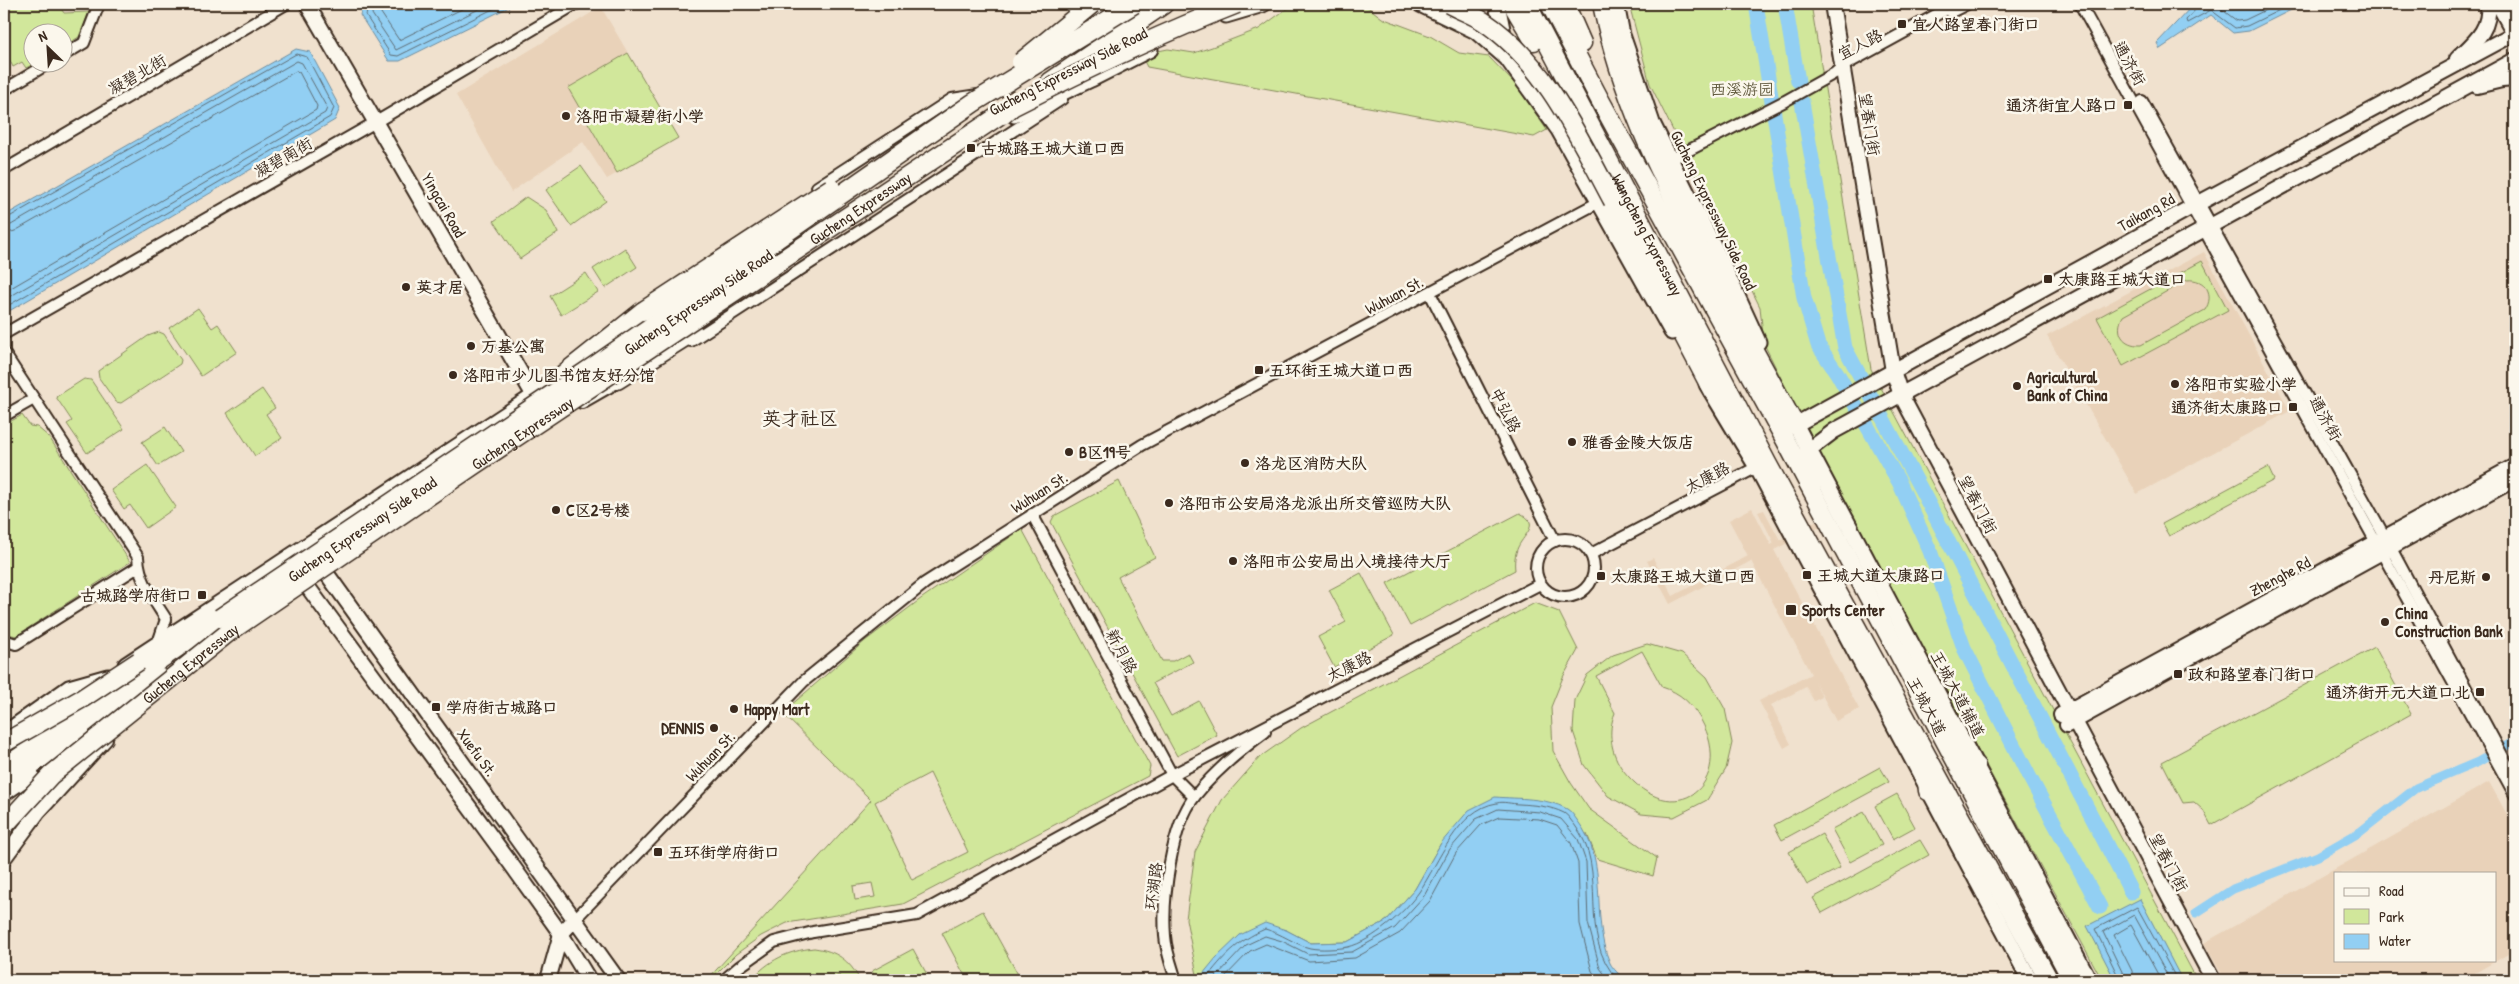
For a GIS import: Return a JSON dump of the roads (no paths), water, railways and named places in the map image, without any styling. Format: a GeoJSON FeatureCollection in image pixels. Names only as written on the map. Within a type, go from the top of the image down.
{"type":"FeatureCollection","features":[{"type":"Feature","properties":{"kind":"highway"},"geometry":{"type":"LineString","coordinates":[[538,394],[643,311],[893,148],[976,99],[1092,4]]}},
{"type":"Feature","properties":{"kind":"highway","name":"Gucheng Expressway"},"geometry":{"type":"LineString","coordinates":[[4,826],[51,775],[225,625],[976,99],[1134,4]]}},
{"type":"Feature","properties":{"kind":"highway","name":"Gucheng Expressway"},"geometry":{"type":"LineString","coordinates":[[4,743],[83,698],[139,661],[225,625],[474,465],[1164,4]]}},
{"type":"Feature","properties":{"kind":"highway"},"geometry":{"type":"LineString","coordinates":[[1449,4],[1484,22],[1512,46],[1536,72],[1570,121],[1606,201],[1713,392]]}},
{"type":"Feature","properties":{"kind":"highway","name":"Wangcheng Expressway"},"geometry":{"type":"LineString","coordinates":[[1550,4],[1688,260],[1788,428]]}},
{"type":"Feature","properties":{"kind":"highway"},"geometry":{"type":"LineString","coordinates":[[1565,4],[1588,57],[1599,98]]}},
{"type":"Feature","properties":{"kind":"highway"},"geometry":{"type":"LineString","coordinates":[[1611,5],[1610,41],[1632,104],[1661,177],[1744,334],[1788,428]]}},
{"type":"Feature","properties":{"kind":"highway"},"geometry":{"type":"LineString","coordinates":[[564,413],[693,332],[927,173],[1012,107],[1095,64],[1236,7]]}},
{"type":"Feature","properties":{"kind":"highway","name":"Wangcheng Expressway"},"geometry":{"type":"LineString","coordinates":[[1508,7],[1582,108],[1762,465]]}},
{"type":"Feature","properties":{"kind":"highway"},"geometry":{"type":"LineString","coordinates":[[1688,260],[1744,334]]}},
{"type":"Feature","properties":{"kind":"highway"},"geometry":{"type":"LineString","coordinates":[[1666,273],[1713,392]]}},
{"type":"Feature","properties":{"kind":"highway","name":"王城大道"},"geometry":{"type":"LineString","coordinates":[[1788,428],[1814,494],[2072,980]]}},
{"type":"Feature","properties":{"kind":"highway"},"geometry":{"type":"LineString","coordinates":[[1809,450],[1814,494]]}},
{"type":"Feature","properties":{"kind":"highway","name":"王城大道"},"geometry":{"type":"LineString","coordinates":[[1762,465],[1789,505],[2049,980]]}},
{"type":"Feature","properties":{"kind":"highway"},"geometry":{"type":"LineString","coordinates":[[4,768],[225,625]]}},
{"type":"Feature","properties":{"kind":"highway"},"geometry":{"type":"LineString","coordinates":[[4,783],[225,625]]}},
{"type":"Feature","properties":{"kind":"highway"},"geometry":{"type":"LineString","coordinates":[[1946,743],[1976,766]]}},
{"type":"Feature","properties":{"kind":"highway"},"geometry":{"type":"LineString","coordinates":[[1925,753],[1928,791]]}},
{"type":"Feature","properties":{"kind":"main road","name":"Yingcai Road"},"geometry":{"type":"LineString","coordinates":[[307,4],[379,120]]}},
{"type":"Feature","properties":{"kind":"main road","name":"Yingcai Road"},"geometry":{"type":"LineString","coordinates":[[313,4],[538,394],[564,413]]}},
{"type":"Feature","properties":{"kind":"main road","name":"Gucheng Expressway Side Road"},"geometry":{"type":"LineString","coordinates":[[4,750],[158,643],[538,394],[976,99],[1108,4]]}},
{"type":"Feature","properties":{"kind":"main road"},"geometry":{"type":"LineString","coordinates":[[1206,23],[1217,4]]}},
{"type":"Feature","properties":{"kind":"main road","name":"Gucheng Expressway Side Road"},"geometry":{"type":"LineString","coordinates":[[4,793],[564,413],[899,189],[1014,115],[1091,80],[1166,40],[1206,23],[1236,7],[1263,4]]}},
{"type":"Feature","properties":{"kind":"main road"},"geometry":{"type":"LineString","coordinates":[[1420,4],[1476,31],[1507,58],[1559,130],[1606,201]]}},
{"type":"Feature","properties":{"kind":"main road","name":"望春门街"},"geometry":{"type":"LineString","coordinates":[[1823,4],[1841,70]]}},
{"type":"Feature","properties":{"kind":"main road","name":"望春门街"},"geometry":{"type":"LineString","coordinates":[[1832,4],[1890,373],[1897,397],[2204,980]]}},
{"type":"Feature","properties":{"kind":"main road"},"geometry":{"type":"LineString","coordinates":[[2446,70],[2480,36],[2486,26],[2488,4]]}},
{"type":"Feature","properties":{"kind":"main road"},"geometry":{"type":"LineString","coordinates":[[2498,4],[2515,33]]}},
{"type":"Feature","properties":{"kind":"main road","name":"Gucheng Expressway Side Road"},"geometry":{"type":"LineString","coordinates":[[1611,5],[1652,124],[1719,257],[1788,428]]}},
{"type":"Feature","properties":{"kind":"main road"},"geometry":{"type":"LineString","coordinates":[[1507,58],[1508,7]]}},
{"type":"Feature","properties":{"kind":"main road","name":"Taikang Rd"},"geometry":{"type":"LineString","coordinates":[[1788,428],[2515,33]]}},
{"type":"Feature","properties":{"kind":"main road"},"geometry":{"type":"LineString","coordinates":[[2483,50],[2491,54],[2496,64],[2494,71]]}},
{"type":"Feature","properties":{"kind":"main road"},"geometry":{"type":"LineString","coordinates":[[1809,450],[1834,431],[2207,226],[2515,60]]}},
{"type":"Feature","properties":{"kind":"main road"},"geometry":{"type":"LineString","coordinates":[[2455,92],[2502,80],[2515,79]]}},
{"type":"Feature","properties":{"kind":"main road"},"geometry":{"type":"LineString","coordinates":[[1713,392],[1762,465],[1928,791],[2030,980]]}},
{"type":"Feature","properties":{"kind":"main road","name":"王城大道辅道"},"geometry":{"type":"LineString","coordinates":[[1788,428],[1809,450],[2089,980]]}},
{"type":"Feature","properties":{"kind":"main road","name":"Zhenghe Rd"},"geometry":{"type":"LineString","coordinates":[[2384,545],[2515,466]]}},
{"type":"Feature","properties":{"kind":"main road","name":"Zhenghe Rd"},"geometry":{"type":"LineString","coordinates":[[2067,718],[2384,545],[2515,479]]}},
{"type":"Feature","properties":{"kind":"main road","name":"Xuefu St."},"geometry":{"type":"LineString","coordinates":[[306,546],[576,919],[618,980]]}},
{"type":"Feature","properties":{"kind":"main road"},"geometry":{"type":"LineString","coordinates":[[286,559],[309,587],[563,939],[590,980]]}},
{"type":"Feature","properties":{"kind":"main road"},"geometry":{"type":"LineString","coordinates":[[4,734],[69,688],[108,677]]}},
{"type":"Feature","properties":{"kind":"main road"},"geometry":{"type":"LineString","coordinates":[[4,858],[38,812],[136,704]]}},
{"type":"Feature","properties":{"kind":"main road","name":"望春门街"},"geometry":{"type":"LineString","coordinates":[[2067,718],[2213,980]]}},
{"type":"Feature","properties":{"kind":"main road"},"geometry":{"type":"LineString","coordinates":[[548,980],[563,939],[576,919]]}},
{"type":"Feature","properties":{"kind":"main road"},"geometry":{"type":"LineString","coordinates":[[554,980],[563,939]]}},
{"type":"Feature","properties":{"kind":"street"},"geometry":{"type":"LineString","coordinates":[[72,50],[84,43],[99,4]]}},
{"type":"Feature","properties":{"kind":"street","name":"凝碧北街"},"geometry":{"type":"LineString","coordinates":[[4,170],[286,4]]}},
{"type":"Feature","properties":{"kind":"street","name":"凝碧南街"},"geometry":{"type":"LineString","coordinates":[[4,334],[379,120],[576,4]]}},
{"type":"Feature","properties":{"kind":"street","name":"宜人路"},"geometry":{"type":"LineString","coordinates":[[1841,70],[1956,4]]}},
{"type":"Feature","properties":{"kind":"street","name":"宜人路"},"geometry":{"type":"LineString","coordinates":[[1841,70],[1967,4]]}},
{"type":"Feature","properties":{"kind":"street","name":"通济街"},"geometry":{"type":"LineString","coordinates":[[2080,4],[2196,205]]}},
{"type":"Feature","properties":{"kind":"street","name":"通济街"},"geometry":{"type":"LineString","coordinates":[[2087,4],[2505,768],[2515,795]]}},
{"type":"Feature","properties":{"kind":"street"},"geometry":{"type":"LineString","coordinates":[[1670,160],[1841,70]]}},
{"type":"Feature","properties":{"kind":"street"},"geometry":{"type":"LineString","coordinates":[[4,90],[34,72]]}},
{"type":"Feature","properties":{"kind":"street","name":"Wuhuan St."},"geometry":{"type":"LineString","coordinates":[[576,919],[804,681],[925,583],[1142,445],[1606,201]]}},
{"type":"Feature","properties":{"kind":"street","name":"中弘路"},"geometry":{"type":"LineString","coordinates":[[1430,293],[1555,541]]}},
{"type":"Feature","properties":{"kind":"street"},"geometry":{"type":"LineString","coordinates":[[4,353],[138,557],[138,567],[148,591],[166,619],[158,643]]}},
{"type":"Feature","properties":{"kind":"street"},"geometry":{"type":"LineString","coordinates":[[4,416],[34,400]]}},
{"type":"Feature","properties":{"kind":"street","name":"太康路"},"geometry":{"type":"LineString","coordinates":[[1591,554],[1762,465]]}},
{"type":"Feature","properties":{"kind":"street","name":"新月路"},"geometry":{"type":"LineString","coordinates":[[1032,514],[1172,775],[1194,797]]}},
{"type":"Feature","properties":{"kind":"street"},"geometry":{"type":"LineString","coordinates":[[1566,539],[1576,541],[1591,554],[1594,574],[1590,583],[1582,592],[1573,597],[1563,598],[1553,595],[1540,584],[1536,564],[1546,546],[1555,541],[1566,539]]}},
{"type":"Feature","properties":{"kind":"street"},"geometry":{"type":"LineString","coordinates":[[4,640],[16,644],[138,567]]}},
{"type":"Feature","properties":{"kind":"street","name":"太康路"},"geometry":{"type":"LineString","coordinates":[[724,980],[774,942],[813,932],[917,915],[1172,775],[1540,584]]}},
{"type":"Feature","properties":{"kind":"street","name":"环湖路"},"geometry":{"type":"LineString","coordinates":[[1176,980],[1165,937],[1165,894],[1171,858],[1183,816],[1194,797],[1230,758],[1274,725],[1326,695]]}},
{"type":"Feature","properties":{"kind":"street","name":"通济街"},"geometry":{"type":"LineString","coordinates":[[2505,768],[2515,779]]}},
{"type":"Feature","properties":{"kind":"water"},"geometry":{"type":"Polygon","coordinates":[[[363,4],[515,4],[400,61],[389,61],[360,15],[363,4]]]}},
{"type":"Feature","properties":{"kind":"water"},"geometry":{"type":"Polygon","coordinates":[[[2303,4],[2249,31],[2233,33],[2211,15],[2160,49],[2157,43],[2193,5],[2303,4]]]}},
{"type":"Feature","properties":{"kind":"water"},"geometry":{"type":"Polygon","coordinates":[[[296,49],[310,52],[340,108],[335,120],[4,314],[4,216],[296,49]]]}},
{"type":"Feature","properties":{"kind":"water"},"geometry":{"type":"Polygon","coordinates":[[[1495,797],[1550,802],[1568,810],[1577,820],[1594,854],[1604,945],[1611,965],[1625,980],[1198,980],[1216,958],[1240,935],[1265,923],[1286,930],[1311,943],[1347,942],[1386,921],[1415,889],[1441,843],[1469,810],[1495,797]]]}},
{"type":"Feature","properties":{"kind":"water"},"geometry":{"type":"Polygon","coordinates":[[[2140,899],[2182,980],[2115,980],[2087,926],[2140,899]]]}},
{"type":"Feature","properties":{"kind":"waterway"},"geometry":{"type":"LineString","coordinates":[[1756,4],[1804,298],[1818,345],[1837,373],[1899,482],[1930,551],[1964,648],[2029,776],[2100,907]]}},
{"type":"Feature","properties":{"kind":"waterway"},"geometry":{"type":"LineString","coordinates":[[1785,4],[1798,81]]}},
{"type":"Feature","properties":{"kind":"waterway"},"geometry":{"type":"LineString","coordinates":[[1802,102],[1845,348],[1923,493],[2131,892]]}},
{"type":"Feature","properties":{"kind":"waterway"},"geometry":{"type":"LineString","coordinates":[[2196,913],[2233,889],[2318,856],[2360,832],[2416,788],[2478,762],[2515,741]]}},
{"type":"Feature","properties":{"kind":"place","name":"宜人路望春门街口"},"geometry":{"type":"Point","coordinates":[1902,24]}},
{"type":"Feature","properties":{"kind":"place","name":"通济街宜人路口"},"geometry":{"type":"Point","coordinates":[2128,105]}},
{"type":"Feature","properties":{"kind":"place","name":"洛阳市凝碧街小学"},"geometry":{"type":"Point","coordinates":[566,116]}},
{"type":"Feature","properties":{"kind":"place","name":"古城路王城大道口西"},"geometry":{"type":"Point","coordinates":[971,148]}},
{"type":"Feature","properties":{"kind":"place","name":"太康路王城大道口"},"geometry":{"type":"Point","coordinates":[2048,279]}},
{"type":"Feature","properties":{"kind":"place","name":"英才居"},"geometry":{"type":"Point","coordinates":[406,287]}},
{"type":"Feature","properties":{"kind":"place","name":"万基公寓"},"geometry":{"type":"Point","coordinates":[471,346]}},
{"type":"Feature","properties":{"kind":"place","name":"五环街王城大道口西"},"geometry":{"type":"Point","coordinates":[1259,370]}},
{"type":"Feature","properties":{"kind":"place","name":"洛阳市少儿图书馆友好分馆"},"geometry":{"type":"Point","coordinates":[453,375]}},
{"type":"Feature","properties":{"kind":"place","name":"洛阳市实验小学"},"geometry":{"type":"Point","coordinates":[2175,384]}},
{"type":"Feature","properties":{"kind":"place","name":"Agricultural Bank of China"},"geometry":{"type":"Point","coordinates":[2017,386]}},
{"type":"Feature","properties":{"kind":"place","name":"通济街太康路口"},"geometry":{"type":"Point","coordinates":[2293,407]}},
{"type":"Feature","properties":{"kind":"place","name":"雅香金陵大饭店"},"geometry":{"type":"Point","coordinates":[1572,442]}},
{"type":"Feature","properties":{"kind":"place","name":"B区19号"},"geometry":{"type":"Point","coordinates":[1069,452]}},
{"type":"Feature","properties":{"kind":"place","name":"洛龙区消防大队"},"geometry":{"type":"Point","coordinates":[1245,463]}},
{"type":"Feature","properties":{"kind":"place","name":"洛阳市公安局洛龙派出所交管巡防大队"},"geometry":{"type":"Point","coordinates":[1169,503]}},
{"type":"Feature","properties":{"kind":"place","name":"C区2号楼"},"geometry":{"type":"Point","coordinates":[556,510]}},
{"type":"Feature","properties":{"kind":"place","name":"洛阳市公安局出入境接待大厅"},"geometry":{"type":"Point","coordinates":[1233,561]}},
{"type":"Feature","properties":{"kind":"place","name":"王城大道太康路口"},"geometry":{"type":"Point","coordinates":[1807,575]}},
{"type":"Feature","properties":{"kind":"place","name":"太康路王城大道口西"},"geometry":{"type":"Point","coordinates":[1601,576]}},
{"type":"Feature","properties":{"kind":"place","name":"丹尼斯"},"geometry":{"type":"Point","coordinates":[2486,577]}},
{"type":"Feature","properties":{"kind":"place","name":"古城路学府街口"},"geometry":{"type":"Point","coordinates":[202,595]}},
{"type":"Feature","properties":{"kind":"place","name":"Sports Center"},"geometry":{"type":"Point","coordinates":[1791,610]}},
{"type":"Feature","properties":{"kind":"place","name":"China Construction Bank"},"geometry":{"type":"Point","coordinates":[2385,622]}},
{"type":"Feature","properties":{"kind":"place","name":"政和路望春门街口"},"geometry":{"type":"Point","coordinates":[2178,674]}},
{"type":"Feature","properties":{"kind":"place","name":"通济街开元大道口北"},"geometry":{"type":"Point","coordinates":[2480,692]}},
{"type":"Feature","properties":{"kind":"place","name":"学府街古城路口"},"geometry":{"type":"Point","coordinates":[436,707]}},
{"type":"Feature","properties":{"kind":"place","name":"Happy Mart"},"geometry":{"type":"Point","coordinates":[734,709]}},
{"type":"Feature","properties":{"kind":"place","name":"DENNIS"},"geometry":{"type":"Point","coordinates":[714,728]}},
{"type":"Feature","properties":{"kind":"place","name":"五环街学府街口"},"geometry":{"type":"Point","coordinates":[658,852]}},
{"type":"Feature","properties":{"kind":"district","name":"英才社区"},"geometry":{"type":"Point","coordinates":[800,418]}},
{"type":"Feature","properties":{"kind":"park label","name":"西溪游园"},"geometry":{"type":"Point","coordinates":[1742,89]}}]}
